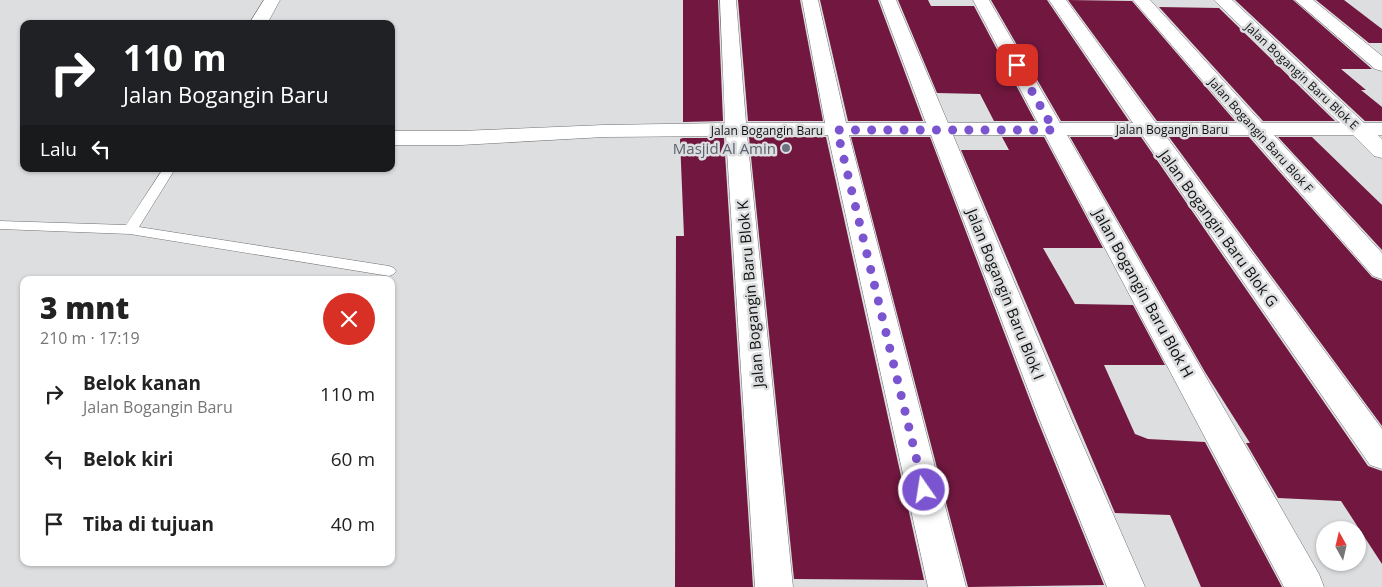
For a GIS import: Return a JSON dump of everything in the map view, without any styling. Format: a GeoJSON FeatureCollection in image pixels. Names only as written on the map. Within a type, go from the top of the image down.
{"type":"FeatureCollection","features":[{"type":"Feature","properties":{"kind":"street"},"geometry":{"type":"LineString","coordinates":[[260,20],[272,0]]}},
{"type":"Feature","properties":{"kind":"street","name":"Jalan Bogangin Baru Blok K"},"geometry":{"type":"LineString","coordinates":[[728,0],[736,129],[774,587]]}},
{"type":"Feature","properties":{"kind":"street"},"geometry":{"type":"LineString","coordinates":[[810,0],[837,130],[947,587]]}},
{"type":"Feature","properties":{"kind":"street","name":"Jalan Bogangin Baru Blok I"},"geometry":{"type":"LineString","coordinates":[[888,0],[1054,418],[1126,587]]}},
{"type":"Feature","properties":{"kind":"street","name":"Jalan Bogangin Baru Blok H"},"geometry":{"type":"LineString","coordinates":[[981,0],[1305,587]]}},
{"type":"Feature","properties":{"kind":"street","name":"Jalan Bogangin Baru Blok G"},"geometry":{"type":"LineString","coordinates":[[1057,0],[1382,455]]}},
{"type":"Feature","properties":{"kind":"street","name":"Jalan Bogangin Baru Blok F"},"geometry":{"type":"LineString","coordinates":[[1141,0],[1254,129],[1382,270]]}},
{"type":"Feature","properties":{"kind":"street","name":"Jalan Bogangin Baru Blok E"},"geometry":{"type":"LineString","coordinates":[[1222,0],[1382,151]]}},
{"type":"Feature","properties":{"kind":"street"},"geometry":{"type":"LineString","coordinates":[[1303,0],[1382,65]]}},
{"type":"Feature","properties":{"kind":"street","name":"Jalan Bogangin Baru"},"geometry":{"type":"LineString","coordinates":[[395,138],[461,138],[604,131],[736,129],[1382,129]]}},
{"type":"Feature","properties":{"kind":"lane"},"geometry":{"type":"LineString","coordinates":[[130,230],[167,172]]}},
{"type":"Feature","properties":{"kind":"lane"},"geometry":{"type":"LineString","coordinates":[[0,225],[130,230],[389,271]]}},
{"type":"Feature","properties":{"kind":"building"},"geometry":{"type":"Polygon","coordinates":[[[683,0],[718,0],[723,121],[683,122],[683,0]]]}},
{"type":"Feature","properties":{"kind":"building"},"geometry":{"type":"Polygon","coordinates":[[[738,0],[800,0],[823,121],[748,121],[738,0]]]}},
{"type":"Feature","properties":{"kind":"building"},"geometry":{"type":"Polygon","coordinates":[[[820,0],[878,0],[923,121],[848,121],[820,0]]]}},
{"type":"Feature","properties":{"kind":"building"},"geometry":{"type":"Polygon","coordinates":[[[898,0],[928,0],[931,6],[974,6],[1035,121],[994,121],[980,94],[937,93],[898,0]]]}},
{"type":"Feature","properties":{"kind":"building"},"geometry":{"type":"Polygon","coordinates":[[[991,0],[1047,0],[1129,121],[1061,121],[991,0]]]}},
{"type":"Feature","properties":{"kind":"building"},"geometry":{"type":"Polygon","coordinates":[[[1068,0],[1132,1],[1235,121],[1157,121],[1068,0]]]}},
{"type":"Feature","properties":{"kind":"building"},"geometry":{"type":"Polygon","coordinates":[[[1235,0],[1293,0],[1372,69],[1341,69],[1366,90],[1361,90],[1382,107],[1382,121],[1365,121],[1235,0]]]}},
{"type":"Feature","properties":{"kind":"building"},"geometry":{"type":"Polygon","coordinates":[[[1316,0],[1344,0],[1382,29],[1382,43],[1369,43],[1316,0]]]}},
{"type":"Feature","properties":{"kind":"building"},"geometry":{"type":"Polygon","coordinates":[[[1159,7],[1219,8],[1335,121],[1263,121],[1159,7]]]}},
{"type":"Feature","properties":{"kind":"building"},"geometry":{"type":"Polygon","coordinates":[[[749,137],[826,137],[924,580],[794,579],[749,137]]]}},
{"type":"Feature","properties":{"kind":"building"},"geometry":{"type":"Polygon","coordinates":[[[851,137],[930,137],[1037,419],[1104,585],[968,587],[851,137]]]}},
{"type":"Feature","properties":{"kind":"building"},"geometry":{"type":"Polygon","coordinates":[[[1002,137],[1044,137],[1103,248],[1043,248],[1075,304],[1133,305],[1165,365],[1104,365],[1135,434],[1148,439],[1205,442],[1282,587],[1201,587],[1170,515],[1115,513],[961,150],[1009,150],[1002,137]]]}},
{"type":"Feature","properties":{"kind":"building"},"geometry":{"type":"Polygon","coordinates":[[[1070,137],[1141,137],[1368,466],[1382,471],[1382,564],[1366,539],[1366,521],[1354,521],[1341,501],[1278,498],[1246,443],[1250,443],[1205,372],[1070,137]]]}},
{"type":"Feature","properties":{"kind":"building"},"geometry":{"type":"Polygon","coordinates":[[[1169,137],[1249,137],[1372,277],[1382,281],[1382,426],[1169,137]]]}},
{"type":"Feature","properties":{"kind":"building"},"geometry":{"type":"Polygon","coordinates":[[[1278,137],[1312,137],[1382,205],[1382,250],[1278,137]]]}},
{"type":"Feature","properties":{"kind":"building"},"geometry":{"type":"Polygon","coordinates":[[[724,138],[753,587],[675,587],[676,236],[684,236],[680,139],[724,138]]]}},
{"type":"Feature","properties":{"kind":"place","name":"Masjid Al Amin"},"geometry":{"type":"Point","coordinates":[786,148]}},
{"type":"Feature","properties":{"kind":"route"},"geometry":{"type":"LineString","coordinates":[[924,490],[837,130],[1054,130],[1017,65]]}}]}
